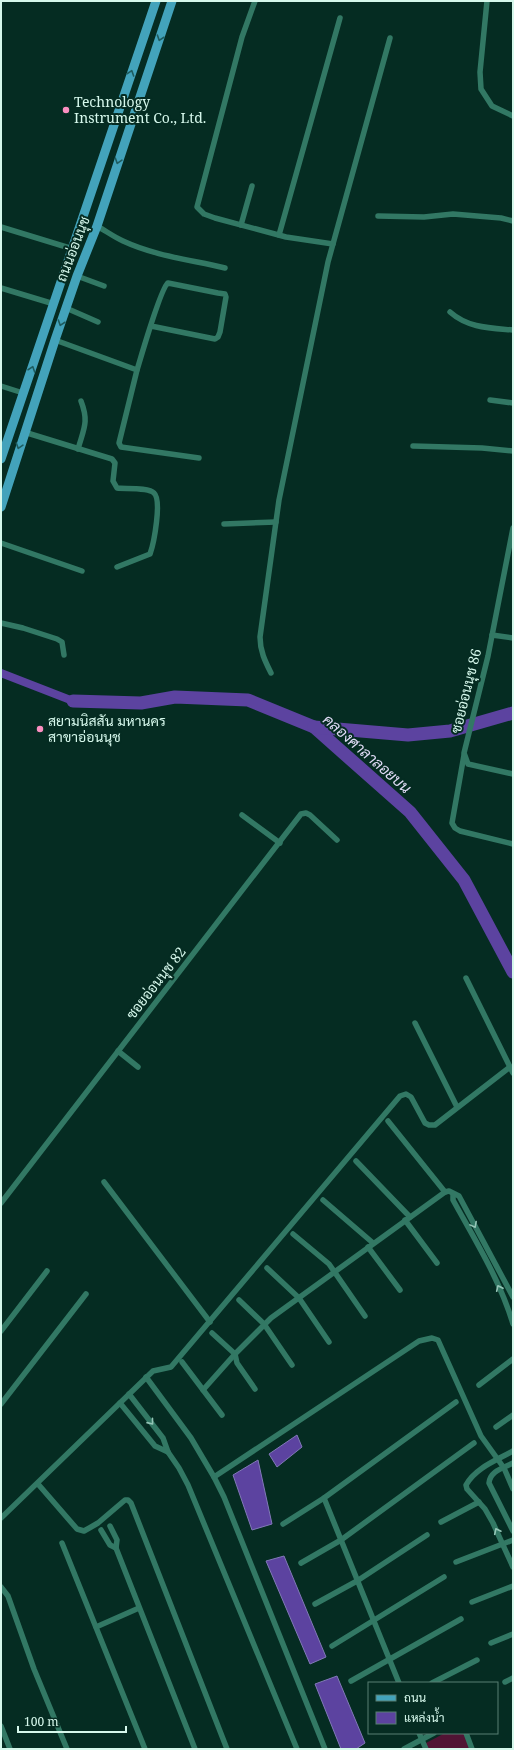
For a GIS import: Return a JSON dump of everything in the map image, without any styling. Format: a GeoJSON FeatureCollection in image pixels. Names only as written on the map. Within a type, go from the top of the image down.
{"type":"FeatureCollection","features":[{"type":"Feature","properties":{"kind":"main road","name":"ถนนอ่อนนุช"},"geometry":{"type":"LineString","coordinates":[[1,459],[156,1]]}},
{"type":"Feature","properties":{"kind":"main road","name":"ถนนอ่อนนุช"},"geometry":{"type":"LineString","coordinates":[[1,507],[55,340],[77,276],[97,226],[172,1]]}},
{"type":"Feature","properties":{"kind":"main road"},"geometry":{"type":"LineString","coordinates":[[124,95],[138,100]]}},
{"type":"Feature","properties":{"kind":"main road"},"geometry":{"type":"LineString","coordinates":[[73,249],[86,254]]}},
{"type":"Feature","properties":{"kind":"street"},"geometry":{"type":"LineString","coordinates":[[255,1],[242,37],[197,207],[204,214],[240,225],[279,235],[332,244]]}},
{"type":"Feature","properties":{"kind":"street"},"geometry":{"type":"LineString","coordinates":[[487,1],[480,72],[481,89],[492,106],[513,116]]}},
{"type":"Feature","properties":{"kind":"street"},"geometry":{"type":"LineString","coordinates":[[279,235],[340,18]]}},
{"type":"Feature","properties":{"kind":"street"},"geometry":{"type":"LineString","coordinates":[[271,673],[260,647],[260,637],[281,493],[332,244],[390,38]]}},
{"type":"Feature","properties":{"kind":"street"},"geometry":{"type":"LineString","coordinates":[[240,225],[252,186]]}},
{"type":"Feature","properties":{"kind":"street"},"geometry":{"type":"LineString","coordinates":[[378,216],[424,216],[453,214],[501,218],[513,221]]}},
{"type":"Feature","properties":{"kind":"street"},"geometry":{"type":"LineString","coordinates":[[97,226],[113,236],[133,245],[158,253],[225,268]]}},
{"type":"Feature","properties":{"kind":"street"},"geometry":{"type":"LineString","coordinates":[[1,227],[73,249]]}},
{"type":"Feature","properties":{"kind":"street"},"geometry":{"type":"LineString","coordinates":[[77,276],[104,286]]}},
{"type":"Feature","properties":{"kind":"street"},"geometry":{"type":"LineString","coordinates":[[151,326],[215,339],[218,337],[220,332],[226,297],[225,294],[168,283],[165,284],[151,326],[137,370],[119,443],[121,447],[199,458]]}},
{"type":"Feature","properties":{"kind":"street"},"geometry":{"type":"LineString","coordinates":[[1,288],[54,304]]}},
{"type":"Feature","properties":{"kind":"street"},"geometry":{"type":"LineString","coordinates":[[66,308],[98,322]]}},
{"type":"Feature","properties":{"kind":"street"},"geometry":{"type":"LineString","coordinates":[[450,312],[458,320],[466,324],[513,330]]}},
{"type":"Feature","properties":{"kind":"street"},"geometry":{"type":"LineString","coordinates":[[55,340],[137,370]]}},
{"type":"Feature","properties":{"kind":"street"},"geometry":{"type":"LineString","coordinates":[[1,386],[23,393]]}},
{"type":"Feature","properties":{"kind":"street"},"geometry":{"type":"LineString","coordinates":[[490,400],[513,403]]}},
{"type":"Feature","properties":{"kind":"street"},"geometry":{"type":"LineString","coordinates":[[78,449],[86,421],[86,415],[81,401]]}},
{"type":"Feature","properties":{"kind":"street"},"geometry":{"type":"LineString","coordinates":[[24,432],[112,459],[115,463],[113,481],[117,488],[149,490],[154,492],[158,500],[153,546],[150,554],[117,567]]}},
{"type":"Feature","properties":{"kind":"street"},"geometry":{"type":"LineString","coordinates":[[413,446],[482,448],[513,451]]}},
{"type":"Feature","properties":{"kind":"street"},"geometry":{"type":"LineString","coordinates":[[224,524],[276,522]]}},
{"type":"Feature","properties":{"kind":"street","name":"ซอยอ่อนนุช 86"},"geometry":{"type":"LineString","coordinates":[[513,528],[492,635],[467,737],[452,823],[455,828],[460,831],[513,844]]}},
{"type":"Feature","properties":{"kind":"street"},"geometry":{"type":"LineString","coordinates":[[1,543],[82,570]]}},
{"type":"Feature","properties":{"kind":"street"},"geometry":{"type":"LineString","coordinates":[[1,623],[23,628],[57,639],[62,642],[64,655]]}},
{"type":"Feature","properties":{"kind":"street","name":"ซอยอ่อนนุช 86"},"geometry":{"type":"LineString","coordinates":[[492,635],[513,638]]}},
{"type":"Feature","properties":{"kind":"street","name":"ซอยอ่อนนุช 86"},"geometry":{"type":"LineString","coordinates":[[464,753],[468,764],[513,774]]}},
{"type":"Feature","properties":{"kind":"street","name":"ซอยอ่อนนุช 82"},"geometry":{"type":"LineString","coordinates":[[1,1202],[301,814],[306,813],[337,840]]}},
{"type":"Feature","properties":{"kind":"street"},"geometry":{"type":"LineString","coordinates":[[242,815],[280,843]]}},
{"type":"Feature","properties":{"kind":"street"},"geometry":{"type":"LineString","coordinates":[[466,978],[513,1073]]}},
{"type":"Feature","properties":{"kind":"street"},"geometry":{"type":"LineString","coordinates":[[415,1023],[457,1107]]}},
{"type":"Feature","properties":{"kind":"street"},"geometry":{"type":"LineString","coordinates":[[118,1052],[138,1067]]}},
{"type":"Feature","properties":{"kind":"street"},"geometry":{"type":"LineString","coordinates":[[1,1518],[38,1484],[146,1377],[153,1371],[171,1367],[400,1096],[406,1094],[411,1097],[425,1123],[435,1126],[457,1107],[510,1067]]}},
{"type":"Feature","properties":{"kind":"street"},"geometry":{"type":"LineString","coordinates":[[388,1121],[444,1192]]}},
{"type":"Feature","properties":{"kind":"street"},"geometry":{"type":"LineString","coordinates":[[356,1162],[410,1217]]}},
{"type":"Feature","properties":{"kind":"street"},"geometry":{"type":"LineString","coordinates":[[104,1182],[210,1322]]}},
{"type":"Feature","properties":{"kind":"street"},"geometry":{"type":"LineString","coordinates":[[203,1390],[264,1324],[444,1192],[449,1191],[459,1196],[513,1297]]}},
{"type":"Feature","properties":{"kind":"street"},"geometry":{"type":"LineString","coordinates":[[453,1194],[453,1200],[481,1250],[507,1304],[513,1324]]}},
{"type":"Feature","properties":{"kind":"street"},"geometry":{"type":"LineString","coordinates":[[323,1200],[370,1245],[400,1290]]}},
{"type":"Feature","properties":{"kind":"street"},"geometry":{"type":"LineString","coordinates":[[405,1220],[437,1263]]}},
{"type":"Feature","properties":{"kind":"street"},"geometry":{"type":"LineString","coordinates":[[294,1234],[330,1264],[365,1316]]}},
{"type":"Feature","properties":{"kind":"street"},"geometry":{"type":"LineString","coordinates":[[266,1268],[299,1298],[329,1342]]}},
{"type":"Feature","properties":{"kind":"street"},"geometry":{"type":"LineString","coordinates":[[1,1331],[47,1271]]}},
{"type":"Feature","properties":{"kind":"street"},"geometry":{"type":"LineString","coordinates":[[1,1404],[86,1294]]}},
{"type":"Feature","properties":{"kind":"street"},"geometry":{"type":"LineString","coordinates":[[239,1300],[264,1324],[292,1365]]}},
{"type":"Feature","properties":{"kind":"street"},"geometry":{"type":"LineString","coordinates":[[507,1304],[513,1301]]}},
{"type":"Feature","properties":{"kind":"street"},"geometry":{"type":"LineString","coordinates":[[212,1333],[235,1354],[237,1363],[256,1389]]}},
{"type":"Feature","properties":{"kind":"street"},"geometry":{"type":"LineString","coordinates":[[214,1477],[419,1341],[432,1338],[438,1340],[481,1436],[496,1459],[504,1468],[513,1489]]}},
{"type":"Feature","properties":{"kind":"street"},"geometry":{"type":"LineString","coordinates":[[479,1385],[513,1359]]}},
{"type":"Feature","properties":{"kind":"street"},"geometry":{"type":"LineString","coordinates":[[182,1362],[222,1415]]}},
{"type":"Feature","properties":{"kind":"street"},"geometry":{"type":"LineString","coordinates":[[146,1377],[191,1438],[214,1477],[325,1749]]}},
{"type":"Feature","properties":{"kind":"street"},"geometry":{"type":"LineString","coordinates":[[129,1394],[163,1438],[168,1452],[188,1485],[297,1749]]}},
{"type":"Feature","properties":{"kind":"street"},"geometry":{"type":"LineString","coordinates":[[283,1524],[324,1498],[456,1402]]}},
{"type":"Feature","properties":{"kind":"street"},"geometry":{"type":"LineString","coordinates":[[120,1403],[155,1446],[168,1452]]}},
{"type":"Feature","properties":{"kind":"street"},"geometry":{"type":"LineString","coordinates":[[496,1426],[513,1415]]}},
{"type":"Feature","properties":{"kind":"street"},"geometry":{"type":"LineString","coordinates":[[300,1563],[341,1540],[474,1443]]}},
{"type":"Feature","properties":{"kind":"street"},"geometry":{"type":"LineString","coordinates":[[513,1452],[496,1459],[474,1475],[466,1485],[467,1489],[493,1523],[513,1567]]}},
{"type":"Feature","properties":{"kind":"street"},"geometry":{"type":"LineString","coordinates":[[513,1463],[493,1473],[490,1477],[489,1483],[513,1531]]}},
{"type":"Feature","properties":{"kind":"street"},"geometry":{"type":"LineString","coordinates":[[38,1484],[77,1529],[84,1531],[99,1527],[108,1522],[125,1500],[128,1500],[131,1503],[227,1749]]}},
{"type":"Feature","properties":{"kind":"street"},"geometry":{"type":"LineString","coordinates":[[324,1498],[399,1682]]}},
{"type":"Feature","properties":{"kind":"street"},"geometry":{"type":"LineString","coordinates":[[442,1522],[478,1502]]}},
{"type":"Feature","properties":{"kind":"street"},"geometry":{"type":"LineString","coordinates":[[108,1522],[117,1540],[116,1548],[195,1749]]}},
{"type":"Feature","properties":{"kind":"street"},"geometry":{"type":"LineString","coordinates":[[99,1527],[110,1545],[116,1548]]}},
{"type":"Feature","properties":{"kind":"street"},"geometry":{"type":"LineString","coordinates":[[315,1604],[357,1581],[427,1535]]}},
{"type":"Feature","properties":{"kind":"street"},"geometry":{"type":"LineString","coordinates":[[456,1562],[513,1540]]}},
{"type":"Feature","properties":{"kind":"street"},"geometry":{"type":"LineString","coordinates":[[62,1543],[145,1749]]}},
{"type":"Feature","properties":{"kind":"street"},"geometry":{"type":"LineString","coordinates":[[332,1646],[444,1577]]}},
{"type":"Feature","properties":{"kind":"street"},"geometry":{"type":"LineString","coordinates":[[472,1602],[513,1586]]}},
{"type":"Feature","properties":{"kind":"street"},"geometry":{"type":"LineString","coordinates":[[1,1587],[8,1596],[34,1669],[67,1749]]}},
{"type":"Feature","properties":{"kind":"street"},"geometry":{"type":"LineString","coordinates":[[96,1627],[139,1608]]}},
{"type":"Feature","properties":{"kind":"street"},"geometry":{"type":"LineString","coordinates":[[351,1681],[462,1619]]}},
{"type":"Feature","properties":{"kind":"street"},"geometry":{"type":"LineString","coordinates":[[491,1643],[513,1634]]}},
{"type":"Feature","properties":{"kind":"street"},"geometry":{"type":"LineString","coordinates":[[434,1682],[477,1660]]}},
{"type":"Feature","properties":{"kind":"street"},"geometry":{"type":"LineString","coordinates":[[505,1682],[513,1678]]}},
{"type":"Feature","properties":{"kind":"street"},"geometry":{"type":"LineString","coordinates":[[1,1726],[10,1749]]}},
{"type":"Feature","properties":{"kind":"street"},"geometry":{"type":"LineString","coordinates":[[420,1734],[426,1749]]}},
{"type":"Feature","properties":{"kind":"street"},"geometry":{"type":"LineString","coordinates":[[404,1749],[432,1734]]}},
{"type":"Feature","properties":{"kind":"street"},"geometry":{"type":"LineString","coordinates":[[466,1734],[472,1749]]}},
{"type":"Feature","properties":{"kind":"shaded area"},"geometry":{"type":"Polygon","coordinates":[[[443,1734],[466,1734],[473,1749],[426,1749],[424,1744],[443,1734]]]}},
{"type":"Feature","properties":{"kind":"water"},"geometry":{"type":"Polygon","coordinates":[[[297,1435],[302,1447],[277,1467],[269,1454],[297,1435]]]}},
{"type":"Feature","properties":{"kind":"water"},"geometry":{"type":"Polygon","coordinates":[[[258,1460],[272,1524],[252,1530],[233,1475],[258,1460]]]}},
{"type":"Feature","properties":{"kind":"water"},"geometry":{"type":"Polygon","coordinates":[[[284,1556],[326,1657],[310,1664],[266,1561],[284,1556]]]}},
{"type":"Feature","properties":{"kind":"water"},"geometry":{"type":"Polygon","coordinates":[[[337,1676],[365,1743],[356,1749],[341,1749],[315,1684],[337,1676]]]}},
{"type":"Feature","properties":{"kind":"waterway","name":"คลองศาลาลอยบน"},"geometry":{"type":"LineString","coordinates":[[1,673],[73,701]]}},
{"type":"Feature","properties":{"kind":"waterway","name":"คลองศาลาลอยบน"},"geometry":{"type":"LineString","coordinates":[[73,701],[141,703],[175,697],[248,700],[314,727],[410,812],[464,880],[513,972]]}},
{"type":"Feature","properties":{"kind":"waterway"},"geometry":{"type":"LineString","coordinates":[[314,727],[408,735],[450,731],[513,713]]}},
{"type":"Feature","properties":{"kind":"place","name":"Technology Instrument Co., Ltd."},"geometry":{"type":"Point","coordinates":[66,110]}},
{"type":"Feature","properties":{"kind":"place","name":"สยามนิสสัน มหานคร สาขาอ่อนนุช"},"geometry":{"type":"Point","coordinates":[40,729]}}]}
